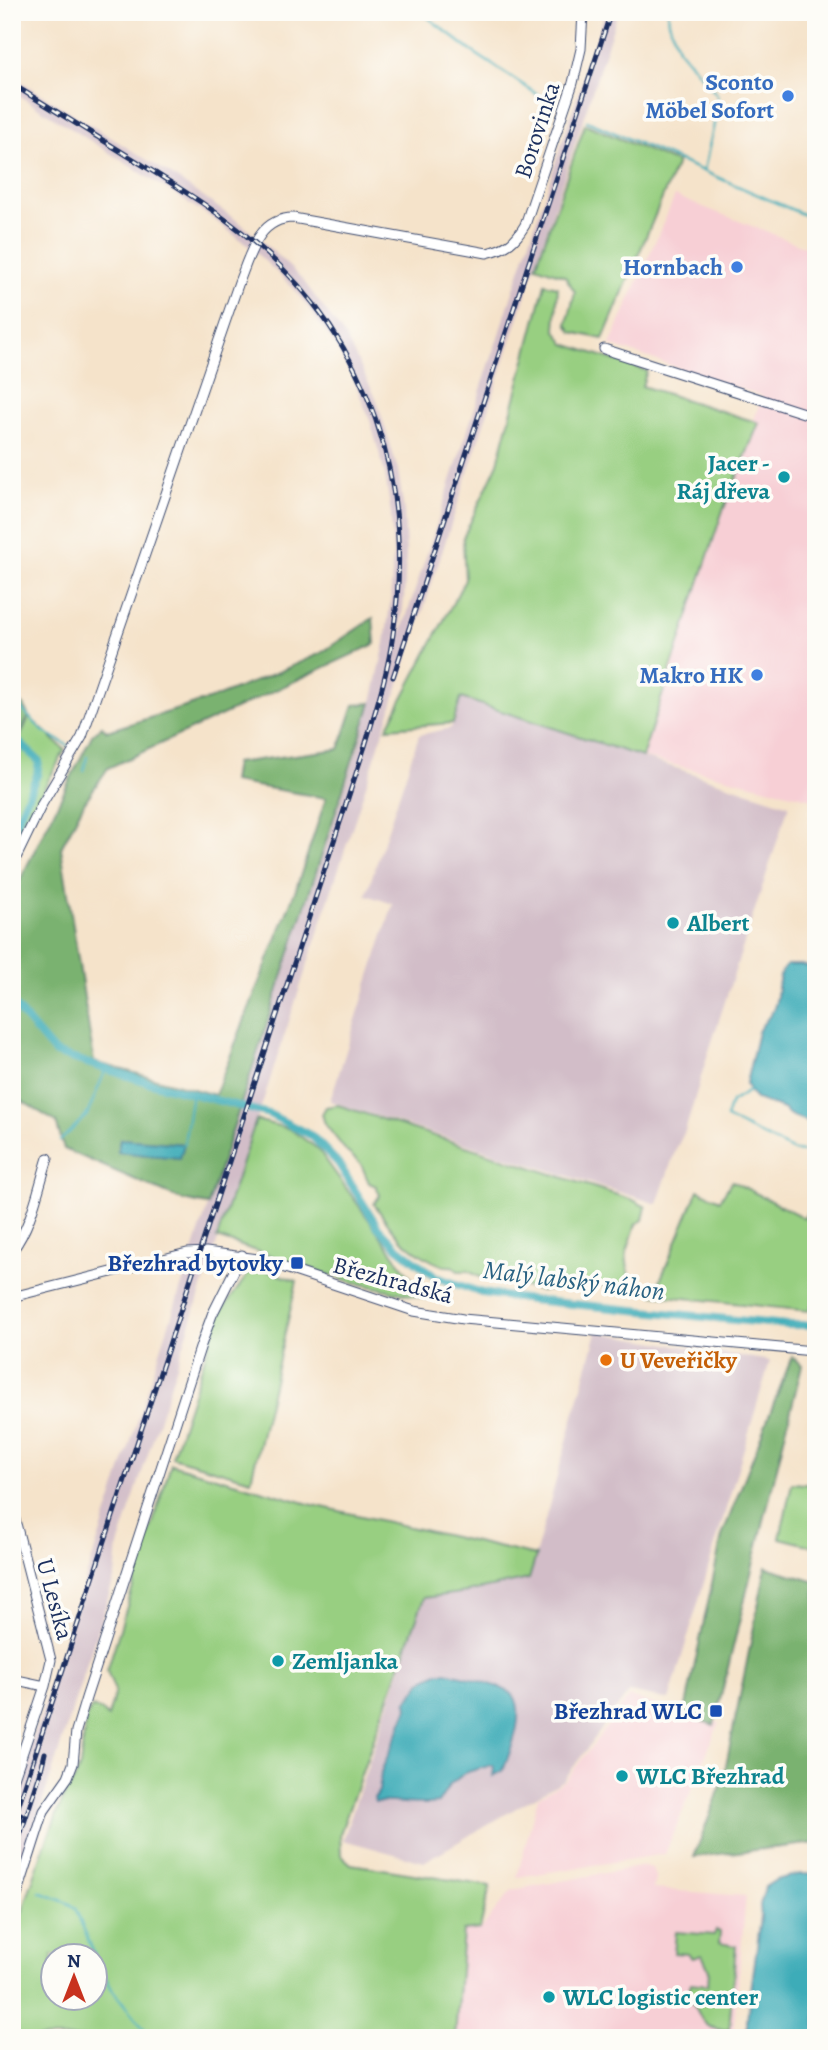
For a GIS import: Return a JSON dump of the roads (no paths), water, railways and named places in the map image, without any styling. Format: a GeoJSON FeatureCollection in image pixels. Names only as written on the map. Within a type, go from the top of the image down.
{"type":"FeatureCollection","features":[{"type":"Feature","properties":{"kind":"street","name":"Borovinka"},"geometry":{"type":"LineString","coordinates":[[12,866],[42,804],[82,737],[239,282],[265,229],[274,221],[293,218],[488,253],[508,246],[519,236],[530,212],[576,71],[583,12]]}},
{"type":"Feature","properties":{"kind":"street"},"geometry":{"type":"LineString","coordinates":[[604,349],[816,417]]}},
{"type":"Feature","properties":{"kind":"street"},"geometry":{"type":"LineString","coordinates":[[12,1251],[20,1241],[31,1213],[48,1158]]}},
{"type":"Feature","properties":{"kind":"street","name":"Březhradská"},"geometry":{"type":"LineString","coordinates":[[12,1297],[187,1254],[205,1252],[258,1259],[414,1311],[463,1319],[814,1351]]}},
{"type":"Feature","properties":{"kind":"street"},"geometry":{"type":"LineString","coordinates":[[12,1911],[44,1811],[68,1777],[73,1764],[76,1731],[86,1698],[201,1345],[212,1315],[242,1255]]}},
{"type":"Feature","properties":{"kind":"street"},"geometry":{"type":"LineString","coordinates":[[814,1351],[816,1335]]}},
{"type":"Feature","properties":{"kind":"street","name":"U Lesíka"},"geometry":{"type":"LineString","coordinates":[[12,1508],[16,1537],[51,1660],[45,1686]]}},
{"type":"Feature","properties":{"kind":"street"},"geometry":{"type":"LineString","coordinates":[[12,1679],[45,1686],[12,1784]]}},
{"type":"Feature","properties":{"kind":"water"},"geometry":{"type":"Polygon","coordinates":[[[787,965],[816,969],[816,1125],[756,1099],[746,1083],[758,1032],[774,1008],[779,979],[787,965]]]}},
{"type":"Feature","properties":{"kind":"water"},"geometry":{"type":"Polygon","coordinates":[[[120,1139],[184,1144],[180,1158],[118,1152],[120,1139]]]}},
{"type":"Feature","properties":{"kind":"water"},"geometry":{"type":"Polygon","coordinates":[[[439,1672],[483,1682],[514,1696],[518,1723],[503,1771],[493,1776],[492,1765],[464,1773],[449,1786],[438,1803],[375,1802],[381,1772],[408,1708],[407,1702],[422,1681],[439,1672]]]}},
{"type":"Feature","properties":{"kind":"water"},"geometry":{"type":"Polygon","coordinates":[[[800,1874],[816,1874],[816,2038],[751,2038],[747,2031],[747,2020],[761,1917],[760,1905],[765,1887],[776,1880],[800,1874]]]}},
{"type":"Feature","properties":{"kind":"waterway"},"geometry":{"type":"LineString","coordinates":[[421,12],[470,50],[555,106]]}},
{"type":"Feature","properties":{"kind":"waterway"},"geometry":{"type":"LineString","coordinates":[[668,12],[678,48],[717,95],[718,106],[704,170]]}},
{"type":"Feature","properties":{"kind":"waterway"},"geometry":{"type":"LineString","coordinates":[[587,121],[816,220]]}},
{"type":"Feature","properties":{"kind":"waterway"},"geometry":{"type":"LineString","coordinates":[[12,699],[43,731],[69,746]]}},
{"type":"Feature","properties":{"kind":"waterway","name":"Malý labský náhon"},"geometry":{"type":"LineString","coordinates":[[12,736],[39,761],[37,775],[12,832]]}},
{"type":"Feature","properties":{"kind":"waterway"},"geometry":{"type":"LineString","coordinates":[[84,771],[87,756]]}},
{"type":"Feature","properties":{"kind":"waterway","name":"Malý labský náhon"},"geometry":{"type":"LineString","coordinates":[[12,1003],[55,1053],[147,1082],[269,1114],[312,1136],[338,1163],[378,1227],[397,1247],[436,1277],[482,1293],[531,1300],[787,1325],[816,1325]]}},
{"type":"Feature","properties":{"kind":"waterway"},"geometry":{"type":"LineString","coordinates":[[60,1141],[87,1115],[106,1069]]}},
{"type":"Feature","properties":{"kind":"waterway"},"geometry":{"type":"LineString","coordinates":[[749,1091],[731,1102],[726,1118],[794,1151],[816,1153]]}},
{"type":"Feature","properties":{"kind":"waterway"},"geometry":{"type":"LineString","coordinates":[[184,1144],[192,1093]]}},
{"type":"Feature","properties":{"kind":"waterway"},"geometry":{"type":"LineString","coordinates":[[40,1892],[75,1908],[100,1968],[112,1989],[151,2038]]}},
{"type":"Feature","properties":{"kind":"railway"},"geometry":{"type":"LineString","coordinates":[[393,677],[611,12]]}},
{"type":"Feature","properties":{"kind":"railway"},"geometry":{"type":"LineString","coordinates":[[12,84],[198,200],[227,221],[255,243],[295,282],[329,325],[355,371],[376,420],[390,471],[397,524],[398,579],[388,662],[365,746],[12,1825]]}},
{"type":"Feature","properties":{"kind":"railway"},"geometry":{"type":"LineString","coordinates":[[12,1860],[45,1753]]}},
{"type":"Feature","properties":{"kind":"railway"},"geometry":{"type":"LineString","coordinates":[[12,1842],[21,1815]]}},
{"type":"Feature","properties":{"kind":"place","name":"Sconto Möbel Sofort"},"geometry":{"type":"Point","coordinates":[788,96]}},
{"type":"Feature","properties":{"kind":"place","name":"Hornbach"},"geometry":{"type":"Point","coordinates":[737,267]}},
{"type":"Feature","properties":{"kind":"place","name":"Jacer - Ráj dřeva"},"geometry":{"type":"Point","coordinates":[784,477]}},
{"type":"Feature","properties":{"kind":"place","name":"Makro HK"},"geometry":{"type":"Point","coordinates":[757,675]}},
{"type":"Feature","properties":{"kind":"place","name":"Albert"},"geometry":{"type":"Point","coordinates":[673,923]}},
{"type":"Feature","properties":{"kind":"place","name":"Březhrad bytovky"},"geometry":{"type":"Point","coordinates":[297,1263]}},
{"type":"Feature","properties":{"kind":"place","name":"U Veveřičky"},"geometry":{"type":"Point","coordinates":[606,1360]}},
{"type":"Feature","properties":{"kind":"place","name":"Zemljanka"},"geometry":{"type":"Point","coordinates":[278,1661]}},
{"type":"Feature","properties":{"kind":"place","name":"Březhrad WLC"},"geometry":{"type":"Point","coordinates":[716,1711]}},
{"type":"Feature","properties":{"kind":"place","name":"WLC Březhrad"},"geometry":{"type":"Point","coordinates":[622,1776]}},
{"type":"Feature","properties":{"kind":"place","name":"WLC logistic center"},"geometry":{"type":"Point","coordinates":[549,1997]}}]}
